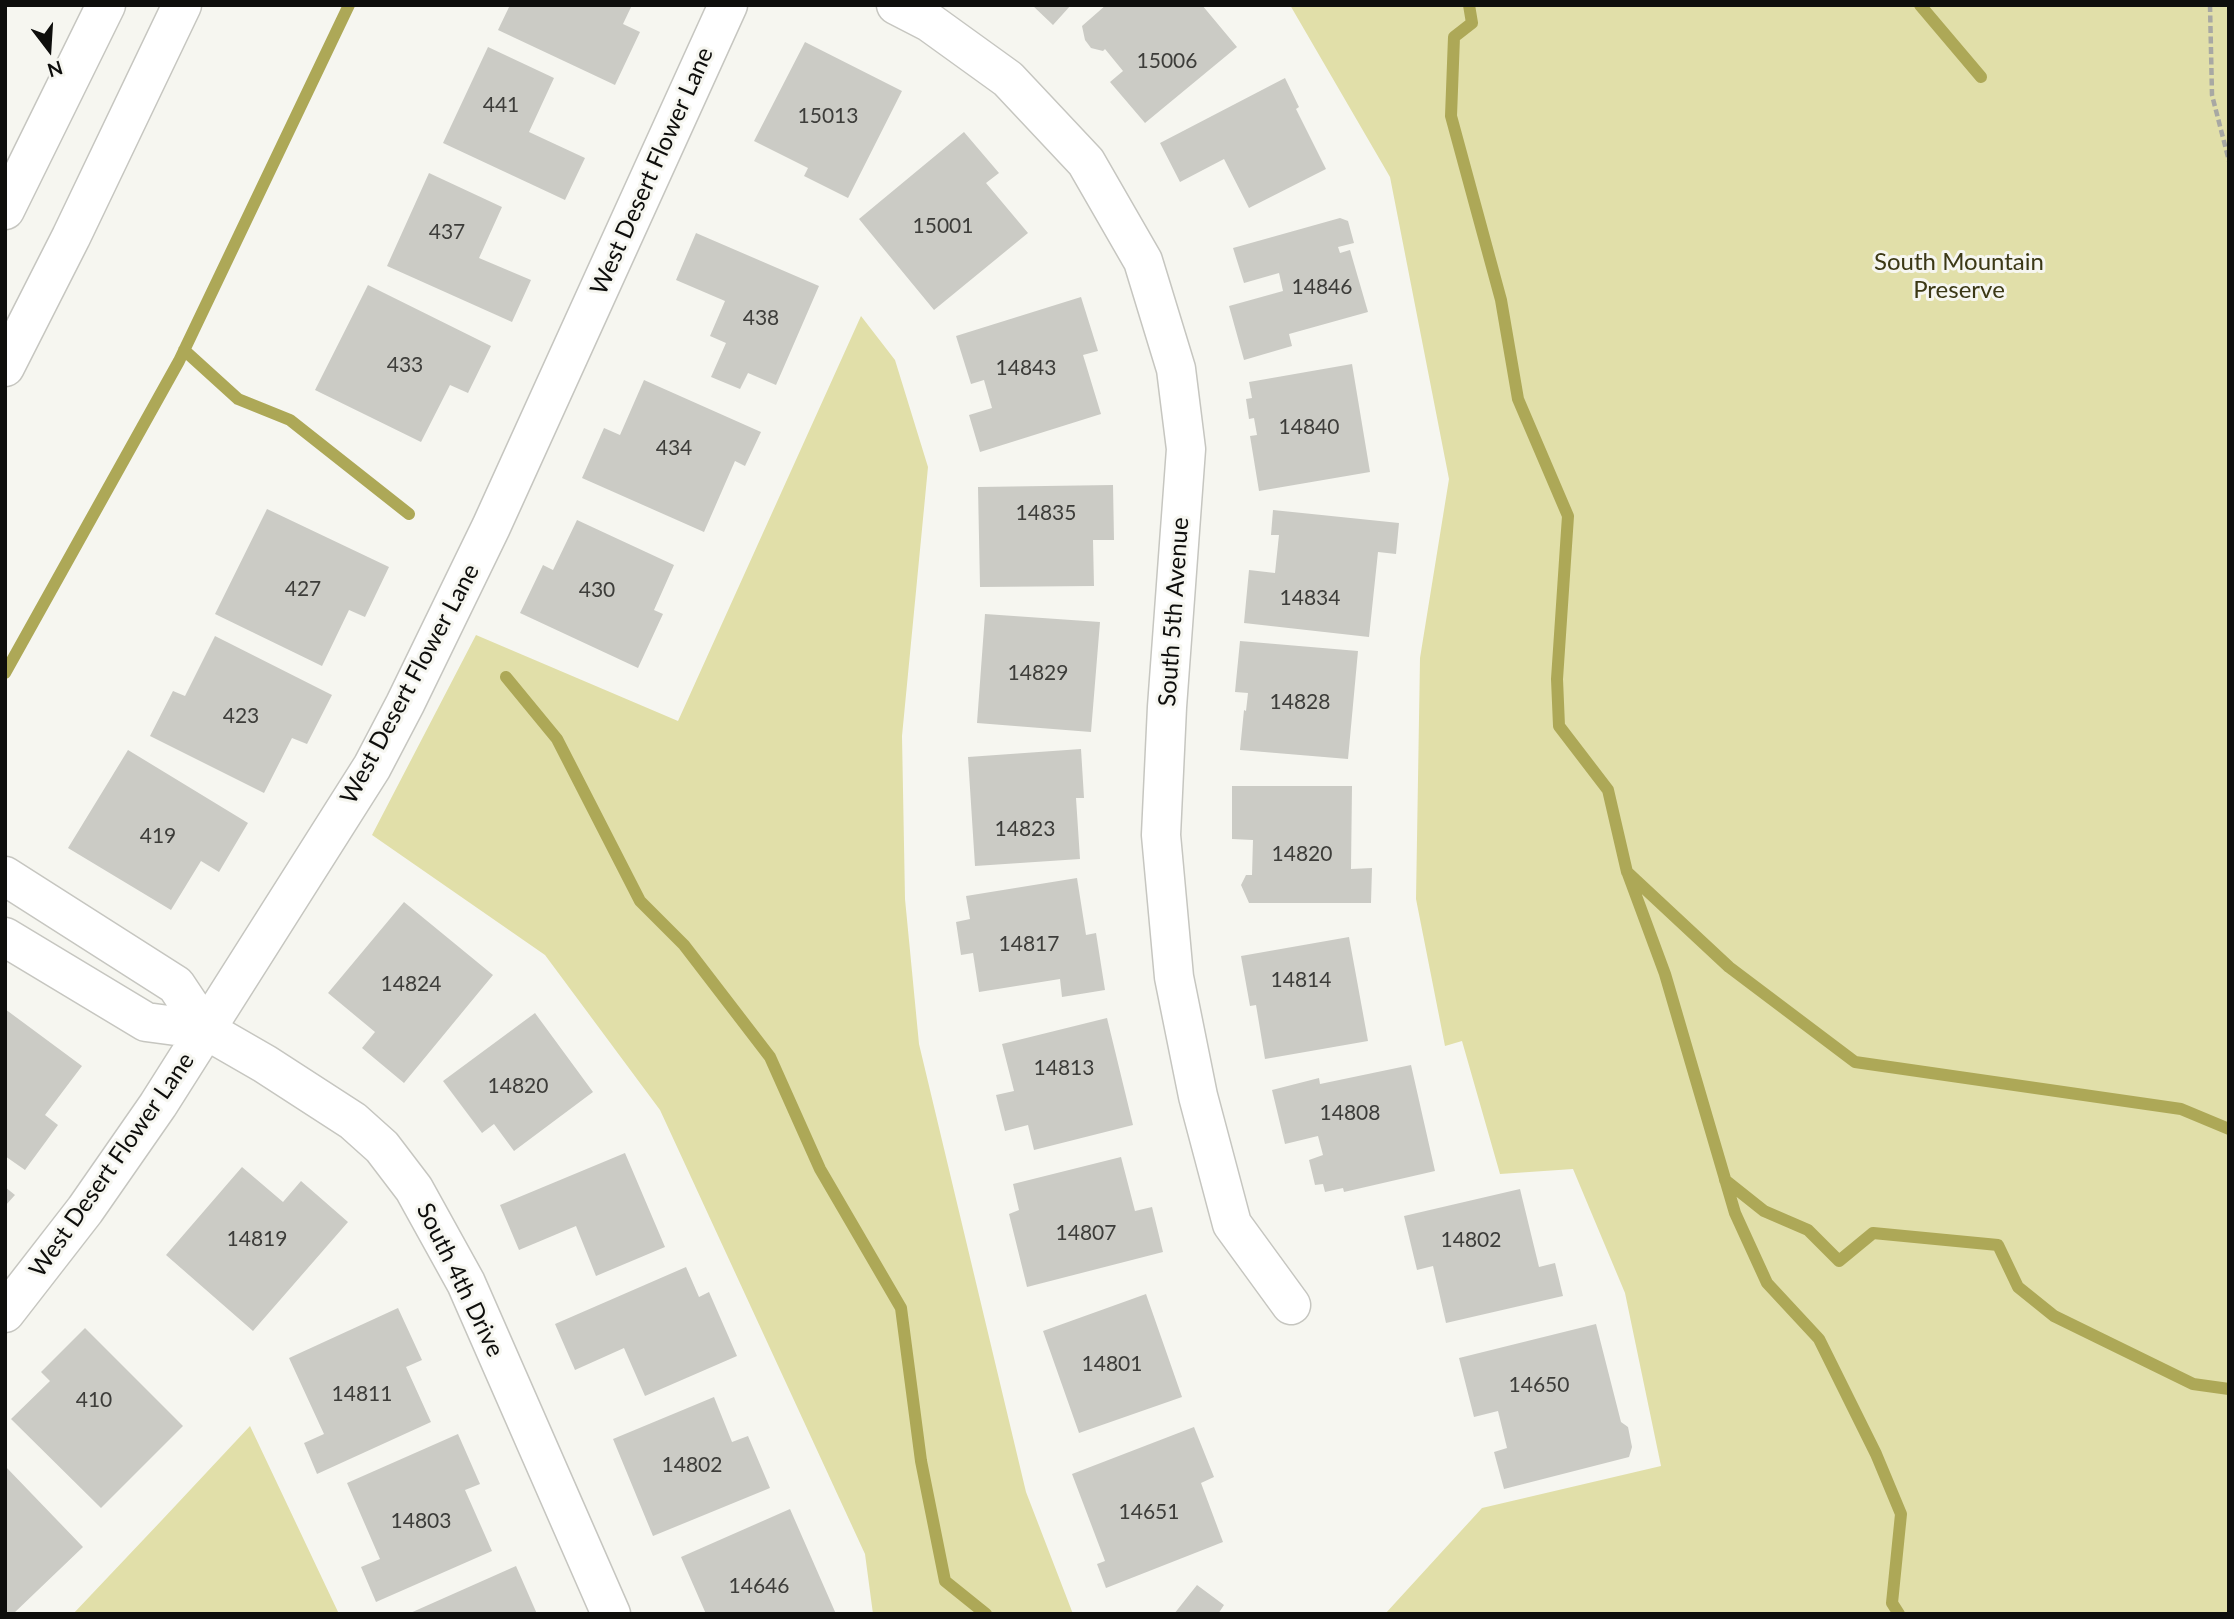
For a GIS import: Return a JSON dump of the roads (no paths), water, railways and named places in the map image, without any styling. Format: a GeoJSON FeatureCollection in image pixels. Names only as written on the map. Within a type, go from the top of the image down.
{"type":"FeatureCollection","features":[{"type":"Feature","properties":{"kind":"street"},"geometry":{"type":"LineString","coordinates":[[5,210],[106,5]]}},
{"type":"Feature","properties":{"kind":"street"},"geometry":{"type":"LineString","coordinates":[[5,367],[71,237],[181,5]]}},
{"type":"Feature","properties":{"kind":"street","name":"West Desert Flower Lane"},"geometry":{"type":"LineString","coordinates":[[5,1313],[85,1210],[158,1105],[372,767],[491,527],[728,5]]}},
{"type":"Feature","properties":{"kind":"street","name":"South 5th Avenue"},"geometry":{"type":"LineString","coordinates":[[896,5],[929,22],[1008,79],[1086,162],[1143,261],[1176,369],[1186,449],[1167,707],[1161,835],[1174,977],[1198,1096],[1232,1224],[1291,1305]]}},
{"type":"Feature","properties":{"kind":"street","name":"South 4th Drive"},"geometry":{"type":"LineString","coordinates":[[5,876],[176,985],[206,1030]]}},
{"type":"Feature","properties":{"kind":"street"},"geometry":{"type":"LineString","coordinates":[[71,976],[97,933]]}},
{"type":"Feature","properties":{"kind":"street","name":"South 4th Drive"},"geometry":{"type":"LineString","coordinates":[[5,937],[146,1022],[206,1030],[265,1063],[353,1121],[382,1147],[414,1189],[466,1283],[611,1614]]}},
{"type":"Feature","properties":{"kind":"waterway"},"geometry":{"type":"LineString","coordinates":[[5,673],[179,361],[349,5]]}},
{"type":"Feature","properties":{"kind":"waterway"},"geometry":{"type":"LineString","coordinates":[[1469,5],[1472,23],[1454,37],[1451,116],[1501,300],[1518,399],[1568,516],[1557,679],[1559,726],[1608,790],[1627,872],[1729,967],[1855,1062],[2181,1109],[2229,1129]]}},
{"type":"Feature","properties":{"kind":"waterway"},"geometry":{"type":"LineString","coordinates":[[1920,5],[1981,77]]}},
{"type":"Feature","properties":{"kind":"waterway"},"geometry":{"type":"LineString","coordinates":[[184,350],[238,399],[290,420],[409,514]]}},
{"type":"Feature","properties":{"kind":"waterway"},"geometry":{"type":"LineString","coordinates":[[506,677],[557,739],[640,901],[684,945],[770,1057],[820,1169],[901,1308],[921,1461],[945,1581],[986,1614]]}},
{"type":"Feature","properties":{"kind":"waterway"},"geometry":{"type":"LineString","coordinates":[[1628,874],[1665,974],[1735,1213],[1767,1283],[1819,1339],[1876,1454],[1901,1514],[1892,1603],[1899,1614]]}},
{"type":"Feature","properties":{"kind":"waterway"},"geometry":{"type":"LineString","coordinates":[[1725,1180],[1764,1211],[1808,1230],[1839,1261],[1873,1233],[1998,1245],[2018,1287],[2054,1316],[2193,1384],[2229,1389]]}},
{"type":"Feature","properties":{"kind":"park label","name":"South Mountain Preserve"},"geometry":{"type":"Point","coordinates":[1959,276]}}]}
